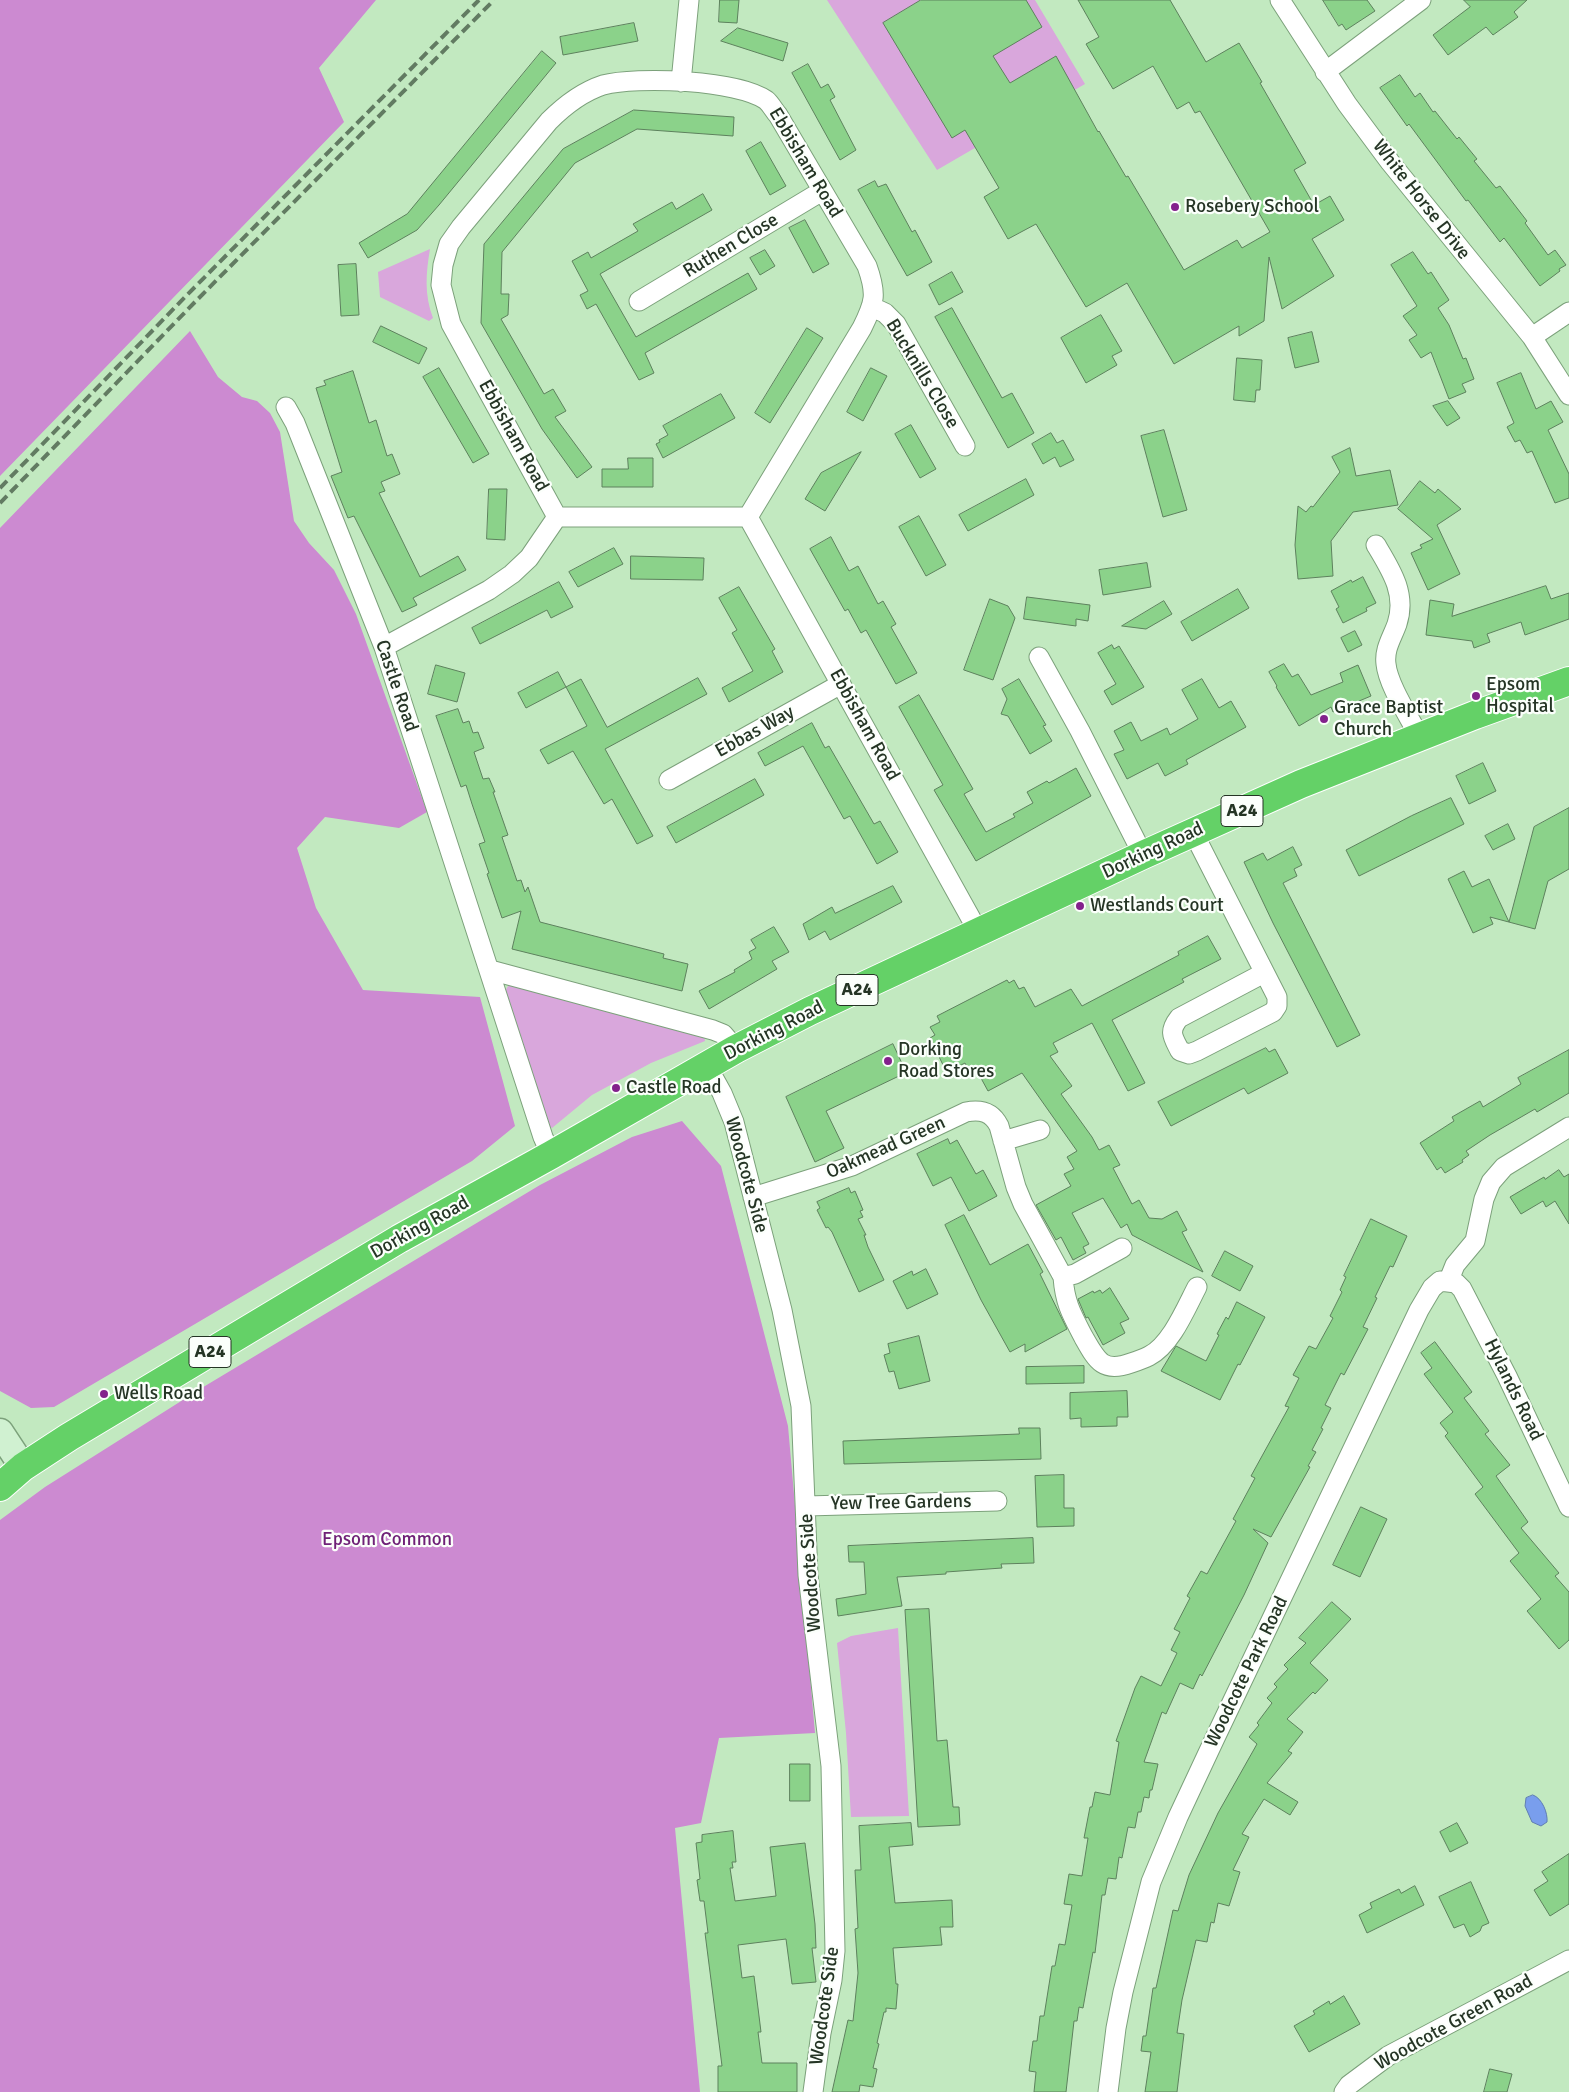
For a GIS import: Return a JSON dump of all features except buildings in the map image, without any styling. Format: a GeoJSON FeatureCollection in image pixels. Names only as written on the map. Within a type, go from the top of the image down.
{"type":"FeatureCollection","features":[{"type":"Feature","properties":{"kind":"highway","name":"Dorking Road"},"geometry":{"type":"LineString","coordinates":[[0,1487],[23,1467],[78,1432],[391,1244],[736,1049],[810,1012],[1143,855],[1301,784],[1475,715],[1569,681]]}},
{"type":"Feature","properties":{"kind":"street"},"geometry":{"type":"LineString","coordinates":[[681,82],[689,0]]}},
{"type":"Feature","properties":{"kind":"street","name":"White Horse Drive"},"geometry":{"type":"LineString","coordinates":[[1280,0],[1325,72],[1390,162],[1532,337],[1569,395]]}},
{"type":"Feature","properties":{"kind":"street"},"geometry":{"type":"LineString","coordinates":[[1325,72],[1421,0]]}},
{"type":"Feature","properties":{"kind":"street","name":"Ebbisham Road"},"geometry":{"type":"LineString","coordinates":[[557,517],[451,324],[441,285],[443,265],[449,244],[549,121],[564,106],[583,94],[602,86],[641,79],[734,88],[767,101],[778,115],[867,266],[874,285],[872,307],[862,328],[748,517],[979,932]]}},
{"type":"Feature","properties":{"kind":"street","name":"Ruthen Close"},"geometry":{"type":"LineString","coordinates":[[640,301],[822,191]]}},
{"type":"Feature","properties":{"kind":"street","name":"Bucknills Close"},"geometry":{"type":"LineString","coordinates":[[872,307],[885,313],[896,324],[965,446]]}},
{"type":"Feature","properties":{"kind":"street"},"geometry":{"type":"LineString","coordinates":[[1532,337],[1569,312]]}},
{"type":"Feature","properties":{"kind":"street","name":"Castle Road"},"geometry":{"type":"LineString","coordinates":[[286,407],[295,422],[384,647],[490,970],[542,1137],[551,1155]]}},
{"type":"Feature","properties":{"kind":"street"},"geometry":{"type":"LineString","coordinates":[[384,647],[489,590],[512,574],[529,558],[557,517],[748,517]]}},
{"type":"Feature","properties":{"kind":"street"},"geometry":{"type":"LineString","coordinates":[[1376,545],[1394,576],[1401,606],[1385,655],[1386,666],[1389,677],[1420,738]]}},
{"type":"Feature","properties":{"kind":"street"},"geometry":{"type":"LineString","coordinates":[[1039,657],[1143,855]]}},
{"type":"Feature","properties":{"kind":"street","name":"Ebbas Way"},"geometry":{"type":"LineString","coordinates":[[669,780],[841,684]]}},
{"type":"Feature","properties":{"kind":"street"},"geometry":{"type":"LineString","coordinates":[[1193,832],[1277,997],[1277,1006],[1273,1012],[1198,1051],[1189,1054],[1180,1051],[1172,1035],[1173,1026],[1179,1018],[1264,973]]}},
{"type":"Feature","properties":{"kind":"street"},"geometry":{"type":"LineString","coordinates":[[490,970],[713,1030],[723,1034],[736,1049]]}},
{"type":"Feature","properties":{"kind":"street","name":"Woodcote Side"},"geometry":{"type":"LineString","coordinates":[[707,1066],[722,1093],[734,1122],[782,1310],[801,1406],[808,1575],[831,1766],[835,1895],[832,1980],[821,2032],[813,2092]]}},
{"type":"Feature","properties":{"kind":"street","name":"Oakmead Green"},"geometry":{"type":"LineString","coordinates":[[752,1197],[852,1166],[966,1112],[981,1111],[995,1119],[1023,1204],[1062,1277],[1064,1297],[1067,1305],[1095,1356],[1104,1365],[1115,1368],[1150,1356],[1161,1347],[1197,1288]]}},
{"type":"Feature","properties":{"kind":"street"},"geometry":{"type":"LineString","coordinates":[[1449,1280],[1455,1266],[1475,1241],[1484,1199],[1494,1177],[1504,1167],[1569,1127]]}},
{"type":"Feature","properties":{"kind":"street"},"geometry":{"type":"LineString","coordinates":[[1003,1141],[1040,1130]]}},
{"type":"Feature","properties":{"kind":"street"},"geometry":{"type":"LineString","coordinates":[[1062,1277],[1076,1274],[1122,1248]]}},
{"type":"Feature","properties":{"kind":"street","name":"Hylands Road"},"geometry":{"type":"LineString","coordinates":[[1449,1280],[1456,1283],[1467,1298],[1507,1376],[1569,1508]]}},
{"type":"Feature","properties":{"kind":"street","name":"Woodcote Park Road"},"geometry":{"type":"LineString","coordinates":[[1108,2092],[1121,2001],[1142,1914],[1151,1882],[1178,1817],[1419,1310],[1432,1288],[1440,1281],[1449,1280]]}},
{"type":"Feature","properties":{"kind":"street"},"geometry":{"type":"LineString","coordinates":[[0,1432],[23,1467]]}},
{"type":"Feature","properties":{"kind":"street","name":"Yew Tree Gardens"},"geometry":{"type":"LineString","coordinates":[[806,1506],[997,1500]]}},
{"type":"Feature","properties":{"kind":"street","name":"Woodcote Green Road"},"geometry":{"type":"LineString","coordinates":[[1344,2092],[1388,2056],[1569,1960]]}},
{"type":"Feature","properties":{"kind":"shaded area"},"geometry":{"type":"Polygon","coordinates":[[[827,0],[1035,0],[1085,84],[937,170],[827,0]]]}},
{"type":"Feature","properties":{"kind":"shaded area"},"geometry":{"type":"Polygon","coordinates":[[[430,249],[427,284],[428,300],[433,318],[429,321],[380,297],[378,272],[430,249]]]}},
{"type":"Feature","properties":{"kind":"shaded area"},"geometry":{"type":"Polygon","coordinates":[[[510,983],[704,1035],[705,1041],[651,1063],[592,1095],[552,1128],[545,1124],[505,991],[510,983]]]}},
{"type":"Feature","properties":{"kind":"shaded area"},"geometry":{"type":"Polygon","coordinates":[[[898,1628],[909,1816],[851,1817],[846,1733],[837,1643],[851,1636],[898,1628]]]}},
{"type":"Feature","properties":{"kind":"green space"},"geometry":{"type":"Polygon","coordinates":[[[0,0],[376,0],[319,68],[344,122],[0,476],[0,0]]]}},
{"type":"Feature","properties":{"kind":"green space"},"geometry":{"type":"Polygon","coordinates":[[[190,331],[218,377],[242,397],[257,401],[270,413],[280,432],[294,521],[309,543],[334,570],[356,614],[427,812],[399,828],[325,817],[297,848],[316,908],[363,990],[480,997],[515,1126],[472,1161],[54,1407],[31,1408],[0,1391],[0,528],[190,331]]]}},
{"type":"Feature","properties":{"kind":"green space","name":"Epsom Common"},"geometry":{"type":"Polygon","coordinates":[[[682,1121],[721,1166],[788,1426],[815,1733],[719,1738],[701,1823],[675,1828],[700,2092],[0,2092],[0,1520],[45,1487],[205,1386],[540,1185],[632,1137],[682,1121]]]}},
{"type":"Feature","properties":{"kind":"water"},"geometry":{"type":"Polygon","coordinates":[[[1533,1795],[1544,1806],[1547,1822],[1541,1826],[1532,1822],[1525,1806],[1526,1798],[1533,1795]]]}},
{"type":"Feature","properties":{"kind":"railway"},"geometry":{"type":"LineString","coordinates":[[0,488],[187,295],[479,0]]}},
{"type":"Feature","properties":{"kind":"railway"},"geometry":{"type":"LineString","coordinates":[[0,503],[194,303],[494,0]]}},
{"type":"Feature","properties":{"kind":"place","name":"Rosebery School"},"geometry":{"type":"Point","coordinates":[1175,207]}},
{"type":"Feature","properties":{"kind":"place","name":"Epsom Hospital"},"geometry":{"type":"Point","coordinates":[1476,696]}},
{"type":"Feature","properties":{"kind":"place","name":"Grace Baptist Church"},"geometry":{"type":"Point","coordinates":[1324,719]}},
{"type":"Feature","properties":{"kind":"place","name":"Westlands Court"},"geometry":{"type":"Point","coordinates":[1080,906]}},
{"type":"Feature","properties":{"kind":"place","name":"Dorking Road Stores"},"geometry":{"type":"Point","coordinates":[888,1061]}},
{"type":"Feature","properties":{"kind":"place","name":"Castle Road"},"geometry":{"type":"Point","coordinates":[616,1088]}},
{"type":"Feature","properties":{"kind":"place","name":"Wells Road"},"geometry":{"type":"Point","coordinates":[104,1394]}}]}
